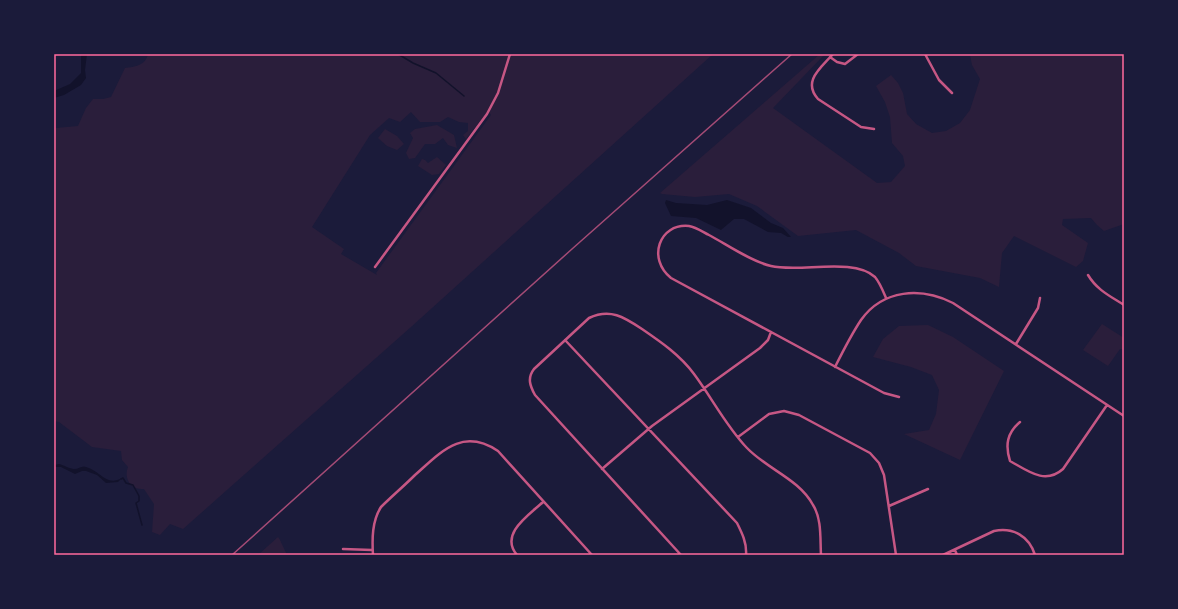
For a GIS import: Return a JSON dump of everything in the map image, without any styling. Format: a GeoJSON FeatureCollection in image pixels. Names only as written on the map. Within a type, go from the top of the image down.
{"type":"FeatureCollection","features":[{"type":"Feature","properties":{"kind":"street"},"geometry":{"type":"LineString","coordinates":[[375,267],[487,114],[498,94],[510,54]]}},
{"type":"Feature","properties":{"kind":"street"},"geometry":{"type":"LineString","coordinates":[[833,54],[812,80],[811,88],[813,94],[818,99],[861,127],[874,129]]}},
{"type":"Feature","properties":{"kind":"street"},"geometry":{"type":"LineString","coordinates":[[830,57],[837,62],[845,64],[858,54]]}},
{"type":"Feature","properties":{"kind":"street"},"geometry":{"type":"LineString","coordinates":[[924,54],[939,80],[952,93]]}},
{"type":"Feature","properties":{"kind":"street"},"geometry":{"type":"LineString","coordinates":[[886,298],[876,278],[860,269],[832,267],[781,268],[771,266],[761,263],[710,235],[690,226],[682,226],[674,229],[662,239],[658,246],[661,268],[665,273],[682,284],[884,393],[899,397]]}},
{"type":"Feature","properties":{"kind":"street"},"geometry":{"type":"LineString","coordinates":[[1088,275],[1094,284],[1124,305]]}},
{"type":"Feature","properties":{"kind":"street"},"geometry":{"type":"LineString","coordinates":[[835,366],[862,319],[876,305],[886,298],[917,292],[941,297],[953,303],[1124,416]]}},
{"type":"Feature","properties":{"kind":"street"},"geometry":{"type":"LineString","coordinates":[[1016,344],[1038,308],[1040,298]]}},
{"type":"Feature","properties":{"kind":"street"},"geometry":{"type":"LineString","coordinates":[[681,555],[535,395],[530,385],[529,378],[534,369],[589,318],[596,315],[612,314],[620,316],[673,351],[694,374],[747,448],[796,485],[809,497],[818,515],[821,555]]}},
{"type":"Feature","properties":{"kind":"street"},"geometry":{"type":"LineString","coordinates":[[602,469],[649,429],[760,348],[768,340],[771,332]]}},
{"type":"Feature","properties":{"kind":"street"},"geometry":{"type":"LineString","coordinates":[[565,340],[737,523],[746,546],[746,555]]}},
{"type":"Feature","properties":{"kind":"street"},"geometry":{"type":"LineString","coordinates":[[1020,422],[1014,427],[1006,446],[1010,461],[1041,477],[1049,477],[1057,474],[1063,469],[1107,405]]}},
{"type":"Feature","properties":{"kind":"street"},"geometry":{"type":"LineString","coordinates":[[738,437],[769,414],[784,411],[799,415],[870,453],[882,468],[884,475],[890,506],[896,555]]}},
{"type":"Feature","properties":{"kind":"street"},"geometry":{"type":"LineString","coordinates":[[373,555],[374,524],[382,507],[445,449],[462,442],[479,442],[487,444],[498,451],[592,555]]}},
{"type":"Feature","properties":{"kind":"street"},"geometry":{"type":"LineString","coordinates":[[890,506],[928,489]]}},
{"type":"Feature","properties":{"kind":"street"},"geometry":{"type":"LineString","coordinates":[[517,555],[512,549],[512,534],[515,528],[543,502]]}},
{"type":"Feature","properties":{"kind":"street"},"geometry":{"type":"LineString","coordinates":[[943,555],[994,531],[1001,530],[1008,530],[1022,536],[1031,545],[1035,555]]}},
{"type":"Feature","properties":{"kind":"street"},"geometry":{"type":"LineString","coordinates":[[343,549],[372,550]]}},
{"type":"Feature","properties":{"kind":"street"},"geometry":{"type":"LineString","coordinates":[[954,550],[957,555]]}},
{"type":"Feature","properties":{"kind":"shaded area"},"geometry":{"type":"Polygon","coordinates":[[[81,54],[87,54],[85,70],[86,78],[81,85],[64,95],[54,98],[54,91],[70,84],[81,73],[81,54]]]}},
{"type":"Feature","properties":{"kind":"shaded area"},"geometry":{"type":"Polygon","coordinates":[[[148,54],[713,54],[411,327],[183,529],[170,524],[160,535],[152,532],[154,504],[144,489],[135,488],[128,481],[128,467],[122,460],[121,451],[92,447],[59,422],[54,421],[54,130],[56,128],[78,126],[86,108],[93,99],[111,97],[125,68],[140,65],[147,58],[148,54]],[[488,111],[466,139],[463,135],[468,131],[468,123],[459,122],[448,117],[440,122],[420,122],[411,112],[400,122],[389,118],[370,135],[312,227],[344,249],[341,254],[377,275],[376,273],[491,115],[488,111]]]}},
{"type":"Feature","properties":{"kind":"shaded area"},"geometry":{"type":"Polygon","coordinates":[[[820,54],[825,54],[773,108],[877,183],[891,182],[905,166],[903,156],[892,143],[890,117],[885,102],[876,86],[891,75],[898,83],[903,93],[907,114],[916,124],[932,133],[946,131],[960,123],[970,110],[980,79],[972,65],[970,55],[972,54],[1124,54],[1124,224],[1104,231],[1091,218],[1063,219],[1062,225],[1088,243],[1083,261],[1076,267],[1014,236],[1002,253],[999,287],[980,278],[916,266],[899,253],[856,230],[798,236],[757,206],[729,194],[695,197],[660,193],[820,54]]]}},
{"type":"Feature","properties":{"kind":"shaded area"},"geometry":{"type":"Polygon","coordinates":[[[437,125],[454,135],[457,148],[448,145],[443,138],[435,144],[425,144],[415,158],[409,159],[406,153],[413,138],[410,133],[415,129],[437,125]]]}},
{"type":"Feature","properties":{"kind":"shaded area"},"geometry":{"type":"Polygon","coordinates":[[[385,129],[397,136],[404,144],[397,150],[387,146],[378,138],[385,129]]]}},
{"type":"Feature","properties":{"kind":"shaded area"},"geometry":{"type":"Polygon","coordinates":[[[437,157],[446,165],[439,174],[432,175],[418,166],[422,159],[428,163],[437,157]]]}},
{"type":"Feature","properties":{"kind":"shaded area"},"geometry":{"type":"Polygon","coordinates":[[[666,200],[676,203],[707,205],[727,200],[751,208],[771,223],[783,228],[791,237],[781,233],[768,232],[744,219],[734,219],[721,230],[696,218],[671,216],[665,203],[666,200]]]}},
{"type":"Feature","properties":{"kind":"shaded area"},"geometry":{"type":"Polygon","coordinates":[[[1102,324],[1124,338],[1124,349],[1120,349],[1108,366],[1083,350],[1102,324]]]}},
{"type":"Feature","properties":{"kind":"shaded area"},"geometry":{"type":"Polygon","coordinates":[[[928,325],[953,337],[1004,371],[960,460],[904,434],[929,430],[936,414],[939,390],[932,375],[911,367],[873,357],[883,339],[899,326],[928,325]]]}},
{"type":"Feature","properties":{"kind":"shaded area"},"geometry":{"type":"Polygon","coordinates":[[[59,464],[74,469],[85,467],[112,481],[122,478],[118,482],[106,483],[97,475],[86,471],[75,474],[61,467],[54,467],[54,465],[59,464]]]}},
{"type":"Feature","properties":{"kind":"shaded area"},"geometry":{"type":"Polygon","coordinates":[[[278,537],[287,555],[258,555],[278,537]]]}},
{"type":"Feature","properties":{"kind":"waterway"},"geometry":{"type":"LineString","coordinates":[[398,54],[413,63],[436,73],[464,96]]}},
{"type":"Feature","properties":{"kind":"waterway"},"geometry":{"type":"LineString","coordinates":[[121,479],[123,478],[126,483],[133,485],[139,496],[139,501],[136,503],[142,525]]}},
{"type":"Feature","properties":{"kind":"railway"},"geometry":{"type":"LineString","coordinates":[[232,555],[572,249],[792,54]]}}]}
